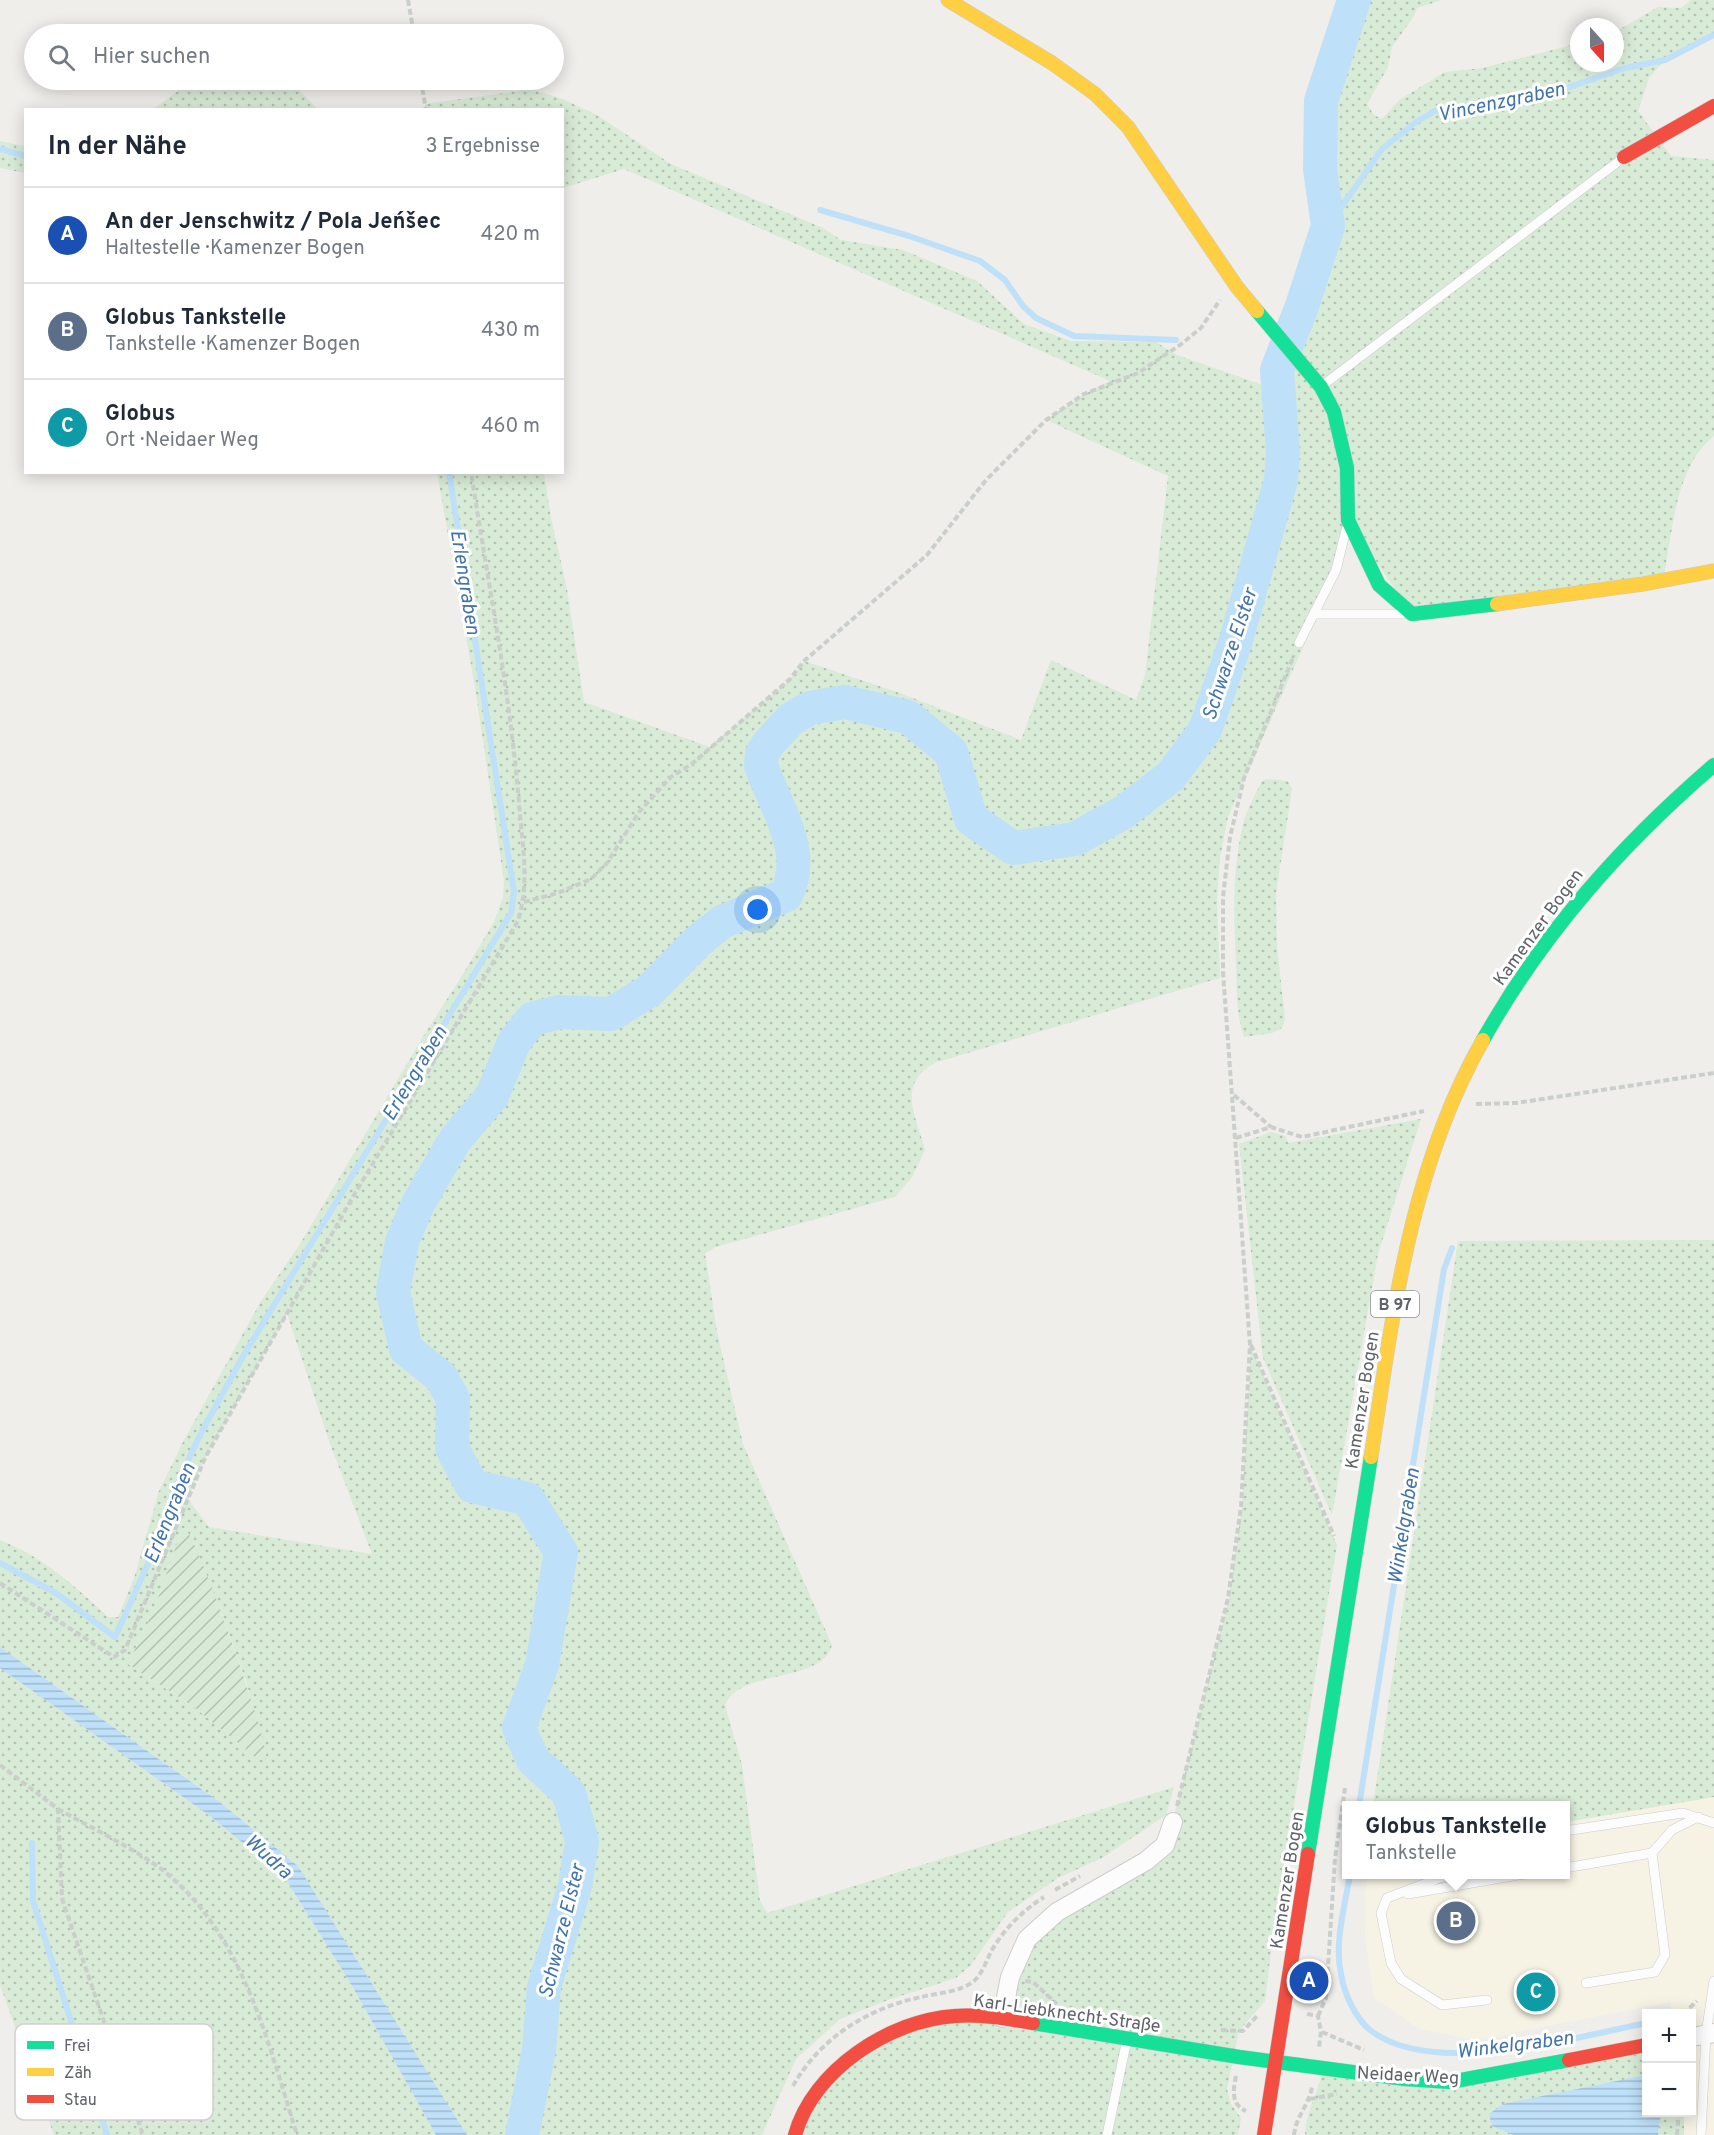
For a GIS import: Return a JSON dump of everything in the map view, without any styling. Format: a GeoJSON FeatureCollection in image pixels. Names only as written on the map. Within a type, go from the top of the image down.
{"type":"FeatureCollection","features":[{"type":"Feature","properties":{"kind":"street"},"geometry":{"type":"LineString","coordinates":[[948,0],[1052,63],[1095,94],[1128,127],[1238,287],[1321,387],[1334,412],[1347,468],[1348,520],[1379,585],[1412,614],[1538,599],[1714,571]]}},
{"type":"Feature","properties":{"kind":"street"},"geometry":{"type":"LineString","coordinates":[[1624,157],[1714,106]]}},
{"type":"Feature","properties":{"kind":"street","name":"Kamenzer Bogen"},"geometry":{"type":"LineString","coordinates":[[1264,2135],[1397,1291],[1421,1186],[1450,1105],[1500,1010],[1528,966],[1589,884],[1636,832],[1714,765]]}},
{"type":"Feature","properties":{"kind":"street"},"geometry":{"type":"LineString","coordinates":[[1002,2018],[1011,1977],[1027,1939],[1058,1912],[1146,1861],[1165,1845],[1173,1822]]}},
{"type":"Feature","properties":{"kind":"street","name":"Karl-Liebknecht-Straße"},"geometry":{"type":"LineString","coordinates":[[795,2135],[800,2117],[824,2085],[859,2051],[912,2024],[955,2016],[1002,2018],[1275,2061]]}},
{"type":"Feature","properties":{"kind":"street","name":"Neidaer Weg"},"geometry":{"type":"LineString","coordinates":[[1275,2061],[1316,2068],[1450,2082],[1642,2047]]}},
{"type":"Feature","properties":{"kind":"lane"},"geometry":{"type":"LineString","coordinates":[[1321,387],[1624,157]]}},
{"type":"Feature","properties":{"kind":"lane"},"geometry":{"type":"LineString","coordinates":[[1299,643],[1336,570],[1348,520]]}},
{"type":"Feature","properties":{"kind":"lane"},"geometry":{"type":"LineString","coordinates":[[1314,614],[1412,614]]}},
{"type":"Feature","properties":{"kind":"lane"},"geometry":{"type":"LineString","coordinates":[[1570,1830],[1683,1813],[1714,1823]]}},
{"type":"Feature","properties":{"kind":"lane"},"geometry":{"type":"LineString","coordinates":[[1570,1867],[1652,1853],[1672,1830],[1698,1817]]}},
{"type":"Feature","properties":{"kind":"lane"},"geometry":{"type":"LineString","coordinates":[[1586,1983],[1655,1972],[1665,1955],[1652,1853]]}},
{"type":"Feature","properties":{"kind":"lane"},"geometry":{"type":"LineString","coordinates":[[1439,1879],[1387,1898],[1381,1913],[1391,1963],[1401,1979],[1442,2005],[1487,2000]]}},
{"type":"Feature","properties":{"kind":"lane"},"geometry":{"type":"LineString","coordinates":[[1387,1898],[1500,1879]]}},
{"type":"Feature","properties":{"kind":"lane"},"geometry":{"type":"LineString","coordinates":[[1701,2135],[1704,2035],[1714,1982]]}},
{"type":"Feature","properties":{"kind":"lane"},"geometry":{"type":"LineString","coordinates":[[1107,2135],[1127,2039]]}},
{"type":"Feature","properties":{"kind":"path"},"geometry":{"type":"LineString","coordinates":[[408,0],[412,24]]}},
{"type":"Feature","properties":{"kind":"path"},"geometry":{"type":"LineString","coordinates":[[423,90],[426,108]]}},
{"type":"Feature","properties":{"kind":"path"},"geometry":{"type":"LineString","coordinates":[[524,902],[558,893],[591,879],[607,863],[639,812],[671,777],[693,763],[790,679],[804,661],[927,555],[986,480],[1021,442],[1046,420],[1084,394],[1138,373],[1180,345],[1201,328],[1215,303],[1238,287]]}},
{"type":"Feature","properties":{"kind":"path"},"geometry":{"type":"LineString","coordinates":[[0,1583],[114,1657],[125,1650],[205,1458],[354,1195],[518,921],[524,902],[526,873],[516,765],[471,474]]}},
{"type":"Feature","properties":{"kind":"path"},"geometry":{"type":"LineString","coordinates":[[1173,1822],[1228,1598],[1240,1507],[1250,1345],[1223,972],[1223,897],[1230,837],[1244,778],[1299,643]]}},
{"type":"Feature","properties":{"kind":"path"},"geometry":{"type":"LineString","coordinates":[[1233,1094],[1271,1127],[1302,1137],[1450,1105],[1516,1103],[1714,1073]]}},
{"type":"Feature","properties":{"kind":"path"},"geometry":{"type":"LineString","coordinates":[[1236,1138],[1271,1127]]}},
{"type":"Feature","properties":{"kind":"path"},"geometry":{"type":"LineString","coordinates":[[1250,1345],[1338,1545]]}},
{"type":"Feature","properties":{"kind":"path"},"geometry":{"type":"LineString","coordinates":[[0,1765],[58,1809],[165,1872],[213,1923],[241,1973],[265,2034],[297,2135]]}},
{"type":"Feature","properties":{"kind":"path"},"geometry":{"type":"LineString","coordinates":[[1343,1801],[1346,1779]]}},
{"type":"Feature","properties":{"kind":"path"},"geometry":{"type":"LineString","coordinates":[[1318,2016],[1326,1998],[1335,1858],[1342,1808]]}},
{"type":"Feature","properties":{"kind":"path"},"geometry":{"type":"LineString","coordinates":[[58,1809],[62,1899],[105,2024]]}},
{"type":"Feature","properties":{"kind":"path"},"geometry":{"type":"LineString","coordinates":[[788,2094],[803,2068],[831,2040],[857,2020],[889,2004],[960,1988],[973,1982],[995,1945],[1022,1912],[1082,1875]]}},
{"type":"Feature","properties":{"kind":"path"},"geometry":{"type":"LineString","coordinates":[[981,1971],[1033,1982],[1059,2005]]}},
{"type":"Feature","properties":{"kind":"path"},"geometry":{"type":"LineString","coordinates":[[1219,2030],[1242,2031],[1264,2007]]}},
{"type":"Feature","properties":{"kind":"path"},"geometry":{"type":"LineString","coordinates":[[1322,2032],[1338,2041],[1368,2051]]}},
{"type":"Feature","properties":{"kind":"path"},"geometry":{"type":"LineString","coordinates":[[1293,2135],[1296,2120],[1310,2099],[1316,2068]]}},
{"type":"Feature","properties":{"kind":"path"},"geometry":{"type":"LineString","coordinates":[[1677,2135],[1679,2117]]}},
{"type":"Feature","properties":{"kind":"path"},"geometry":{"type":"LineString","coordinates":[[138,2120],[143,2135]]}},
{"type":"Feature","properties":{"kind":"shaded area"},"geometry":{"type":"Polygon","coordinates":[[[1714,1797],[1714,2032],[1696,2035],[1696,2009],[1671,2009],[1670,2002],[1476,2040],[1419,2029],[1374,1997],[1365,1937],[1366,1879],[1570,1879],[1570,1821],[1714,1797]]]}},
{"type":"Feature","properties":{"kind":"shaded area"},"geometry":{"type":"Polygon","coordinates":[[[1714,2034],[1714,2135],[1684,2135],[1684,2117],[1696,2117],[1696,2037],[1714,2034]]]}},
{"type":"Feature","properties":{"kind":"green space"},"geometry":{"type":"Polygon","coordinates":[[[1354,0],[1442,0],[1417,8],[1392,47],[1388,67],[1367,104],[1374,115],[1382,119],[1399,100],[1445,72],[1482,68],[1570,45],[1570,72],[1624,72],[1624,27],[1658,7],[1681,8],[1691,0],[1714,0],[1714,35],[1665,60],[1649,78],[1638,111],[1671,156],[1714,160],[1714,436],[1701,449],[1683,483],[1677,502],[1663,580],[1412,614],[1349,522],[1322,604],[1228,817],[1220,858],[1217,900],[1220,978],[934,1063],[922,1072],[915,1081],[912,1091],[914,1113],[925,1150],[912,1177],[895,1197],[716,1247],[705,1253],[717,1332],[743,1444],[832,1645],[825,1657],[813,1666],[747,1686],[733,1693],[725,1705],[742,1765],[760,1901],[767,1913],[1174,1787],[1166,1815],[1102,1858],[1058,1878],[1008,1912],[971,1965],[956,1978],[888,2000],[840,2019],[796,2059],[762,2135],[467,2135],[298,1866],[221,1803],[0,1647],[0,1540],[44,1563],[108,1617],[118,1617],[134,1578],[159,1491],[184,1440],[261,1301],[300,1244],[494,922],[503,898],[504,881],[475,687],[437,474],[544,474],[551,518],[567,589],[584,702],[710,747],[790,679],[804,661],[897,692],[1021,740],[1051,660],[1136,700],[1145,675],[1168,476],[1046,420],[1084,394],[1110,381],[624,169],[564,188],[564,108],[426,108],[425,104],[524,90],[534,90],[563,99],[597,115],[671,164],[823,228],[841,240],[903,250],[977,281],[1024,324],[1071,341],[1156,342],[1177,355],[1277,390],[1277,370],[1302,306],[1328,226],[1320,169],[1321,101],[1354,0]],[[287,1314],[205,1458],[188,1499],[209,1527],[372,1554],[330,1444],[287,1314]],[[185,1528],[182,1529],[155,1607],[128,1664],[194,1707],[259,1759],[266,1754],[246,1681],[221,1611],[185,1528]]]}},
{"type":"Feature","properties":{"kind":"green space"},"geometry":{"type":"Polygon","coordinates":[[[179,90],[299,90],[317,108],[154,108],[179,90]]]}},
{"type":"Feature","properties":{"kind":"green space"},"geometry":{"type":"Polygon","coordinates":[[[0,141],[24,146],[24,173],[0,168],[0,141]]]}},
{"type":"Feature","properties":{"kind":"green space"},"geometry":{"type":"Polygon","coordinates":[[[1266,779],[1288,781],[1292,789],[1276,893],[1277,946],[1285,1019],[1282,1028],[1272,1033],[1244,1037],[1237,991],[1235,876],[1239,841],[1245,818],[1262,781],[1266,779]]]}},
{"type":"Feature","properties":{"kind":"green space"},"geometry":{"type":"Polygon","coordinates":[[[1421,1119],[1378,1254],[1332,1515],[1263,1358],[1239,1144],[1271,1132],[1286,1136],[1288,1143],[1421,1119]]]}},
{"type":"Feature","properties":{"kind":"green space"},"geometry":{"type":"Polygon","coordinates":[[[1714,1240],[1714,1797],[1570,1821],[1570,1801],[1374,1801],[1458,1241],[1714,1240]]]}},
{"type":"Feature","properties":{"kind":"green space"},"geometry":{"type":"Polygon","coordinates":[[[1251,1347],[1337,1545],[1274,1926],[1265,2001],[1239,2031],[1227,2089],[1231,2104],[1241,2118],[1238,2135],[795,2135],[824,2086],[912,2025],[1003,2017],[1034,1929],[1166,1848],[1229,1598],[1242,1507],[1251,1347]]]}},
{"type":"Feature","properties":{"kind":"green space"},"geometry":{"type":"Polygon","coordinates":[[[185,1528],[204,1567],[232,1642],[257,1717],[266,1759],[259,1760],[194,1707],[128,1664],[155,1607],[182,1529],[185,1528]]]}},
{"type":"Feature","properties":{"kind":"green space"},"geometry":{"type":"Polygon","coordinates":[[[0,1668],[210,1816],[285,1878],[351,1984],[436,2135],[54,2135],[49,2120],[213,2120],[213,2024],[15,2024],[15,2027],[0,1985],[0,1765],[7,1775],[0,1764],[0,1668]]]}},
{"type":"Feature","properties":{"kind":"green space"},"geometry":{"type":"Polygon","coordinates":[[[1642,2048],[1642,2076],[1489,2114],[1492,2126],[1513,2135],[1305,2135],[1309,2112],[1322,2074],[1404,2085],[1642,2048]]]}},
{"type":"Feature","properties":{"kind":"green space"},"geometry":{"type":"Polygon","coordinates":[[[1660,2117],[1684,2117],[1684,2135],[1658,2135],[1660,2117]]]}},
{"type":"Feature","properties":{"kind":"water","name":"Wudra"},"geometry":{"type":"Polygon","coordinates":[[[0,1647],[221,1803],[298,1866],[467,2135],[436,2135],[351,1984],[285,1878],[210,1816],[0,1668],[0,1647]]]}},
{"type":"Feature","properties":{"kind":"water"},"geometry":{"type":"Polygon","coordinates":[[[1642,2076],[1642,2117],[1660,2117],[1658,2135],[1513,2135],[1492,2126],[1489,2114],[1503,2104],[1642,2076]]]}},
{"type":"Feature","properties":{"kind":"waterway","name":"Schwarze Elster"},"geometry":{"type":"LineString","coordinates":[[522,2135],[539,2050],[544,1987],[575,1886],[582,1841],[569,1793],[533,1760],[519,1728],[542,1665],[561,1552],[528,1499],[472,1486],[452,1448],[453,1399],[441,1377],[406,1349],[393,1292],[402,1242],[418,1204],[455,1140],[492,1096],[514,1042],[532,1019],[559,1012],[611,1014],[649,991],[698,941],[722,922],[786,895],[792,879],[792,847],[761,766],[762,754],[769,743],[791,719],[810,708],[845,702],[908,717],[951,752],[971,819],[1013,848],[1075,839],[1124,812],[1171,776],[1205,730],[1236,640],[1281,480],[1283,452],[1277,370],[1302,306],[1328,226],[1320,169],[1321,101],[1354,0]]}},
{"type":"Feature","properties":{"kind":"waterway","name":"Vincenzgraben"},"geometry":{"type":"LineString","coordinates":[[1328,226],[1382,149],[1416,122],[1435,111],[1469,105],[1492,107],[1543,96],[1625,68],[1665,60],[1714,35]]}},
{"type":"Feature","properties":{"kind":"waterway","name":"Erlengraben"},"geometry":{"type":"LineString","coordinates":[[0,149],[24,155]]}},
{"type":"Feature","properties":{"kind":"waterway"},"geometry":{"type":"LineString","coordinates":[[820,210],[909,236],[980,261],[1005,280],[1023,306],[1036,318],[1074,336],[1176,340]]}},
{"type":"Feature","properties":{"kind":"waterway","name":"Erlengraben"},"geometry":{"type":"LineString","coordinates":[[0,1563],[56,1593],[115,1637],[151,1557],[172,1495],[199,1437],[242,1358],[511,913],[514,892],[449,474]]}},
{"type":"Feature","properties":{"kind":"waterway","name":"Winkelgraben"},"geometry":{"type":"LineString","coordinates":[[1360,1801],[1444,1269],[1452,1248]]}},
{"type":"Feature","properties":{"kind":"waterway","name":"Erlengraben"},"geometry":{"type":"LineString","coordinates":[[32,1843],[33,1901],[72,2024]]}},
{"type":"Feature","properties":{"kind":"waterway","name":"Winkelgraben"},"geometry":{"type":"LineString","coordinates":[[1349,1879],[1339,1937],[1342,1981],[1351,2005],[1365,2025],[1397,2044],[1429,2052],[1466,2053],[1505,2050],[1642,2024]]}},
{"type":"Feature","properties":{"kind":"waterway","name":"Erlengraben"},"geometry":{"type":"LineString","coordinates":[[102,2120],[107,2135]]}},
{"type":"Feature","properties":{"kind":"traffic: fast"},"geometry":{"type":"LineString","coordinates":[[1257,311],[1321,387],[1334,412],[1347,468],[1348,520],[1379,585],[1412,614],[1497,604]]}},
{"type":"Feature","properties":{"kind":"traffic: fast"},"geometry":{"type":"LineString","coordinates":[[1483,1040],[1531,963],[1586,892],[1647,827],[1714,765]]}},
{"type":"Feature","properties":{"kind":"traffic: fast"},"geometry":{"type":"LineString","coordinates":[[1308,1854],[1371,1457]]}},
{"type":"Feature","properties":{"kind":"traffic: fast"},"geometry":{"type":"LineString","coordinates":[[1033,2023],[1239,2057],[1405,2079],[1450,2082],[1569,2060]]}},
{"type":"Feature","properties":{"kind":"traffic: slow"},"geometry":{"type":"LineString","coordinates":[[948,0],[1052,63],[1095,94],[1128,127],[1237,287],[1257,311]]}},
{"type":"Feature","properties":{"kind":"traffic: slow"},"geometry":{"type":"LineString","coordinates":[[1497,604],[1643,584],[1714,571]]}},
{"type":"Feature","properties":{"kind":"traffic: slow"},"geometry":{"type":"LineString","coordinates":[[1371,1457],[1397,1296],[1421,1190],[1458,1089],[1483,1040]]}},
{"type":"Feature","properties":{"kind":"traffic: jam"},"geometry":{"type":"LineString","coordinates":[[1624,157],[1714,106]]}},
{"type":"Feature","properties":{"kind":"traffic: jam"},"geometry":{"type":"LineString","coordinates":[[1264,2135],[1308,1854]]}},
{"type":"Feature","properties":{"kind":"traffic: jam"},"geometry":{"type":"LineString","coordinates":[[795,2135],[804,2111],[818,2090],[836,2070],[881,2038],[905,2027],[955,2016],[985,2016],[1033,2023]]}},
{"type":"Feature","properties":{"kind":"traffic: jam"},"geometry":{"type":"LineString","coordinates":[[1569,2060],[1642,2046]]}},
{"type":"Feature","properties":{"kind":"place","name":"Globus Tankstelle"},"geometry":{"type":"Point","coordinates":[1456,1921]}},
{"type":"Feature","properties":{"kind":"place","name":"An der Jenschwitz / Pola Jeńšec"},"geometry":{"type":"Point","coordinates":[1309,1981]}},
{"type":"Feature","properties":{"kind":"place","name":"Globus"},"geometry":{"type":"Point","coordinates":[1536,1992]}}]}
